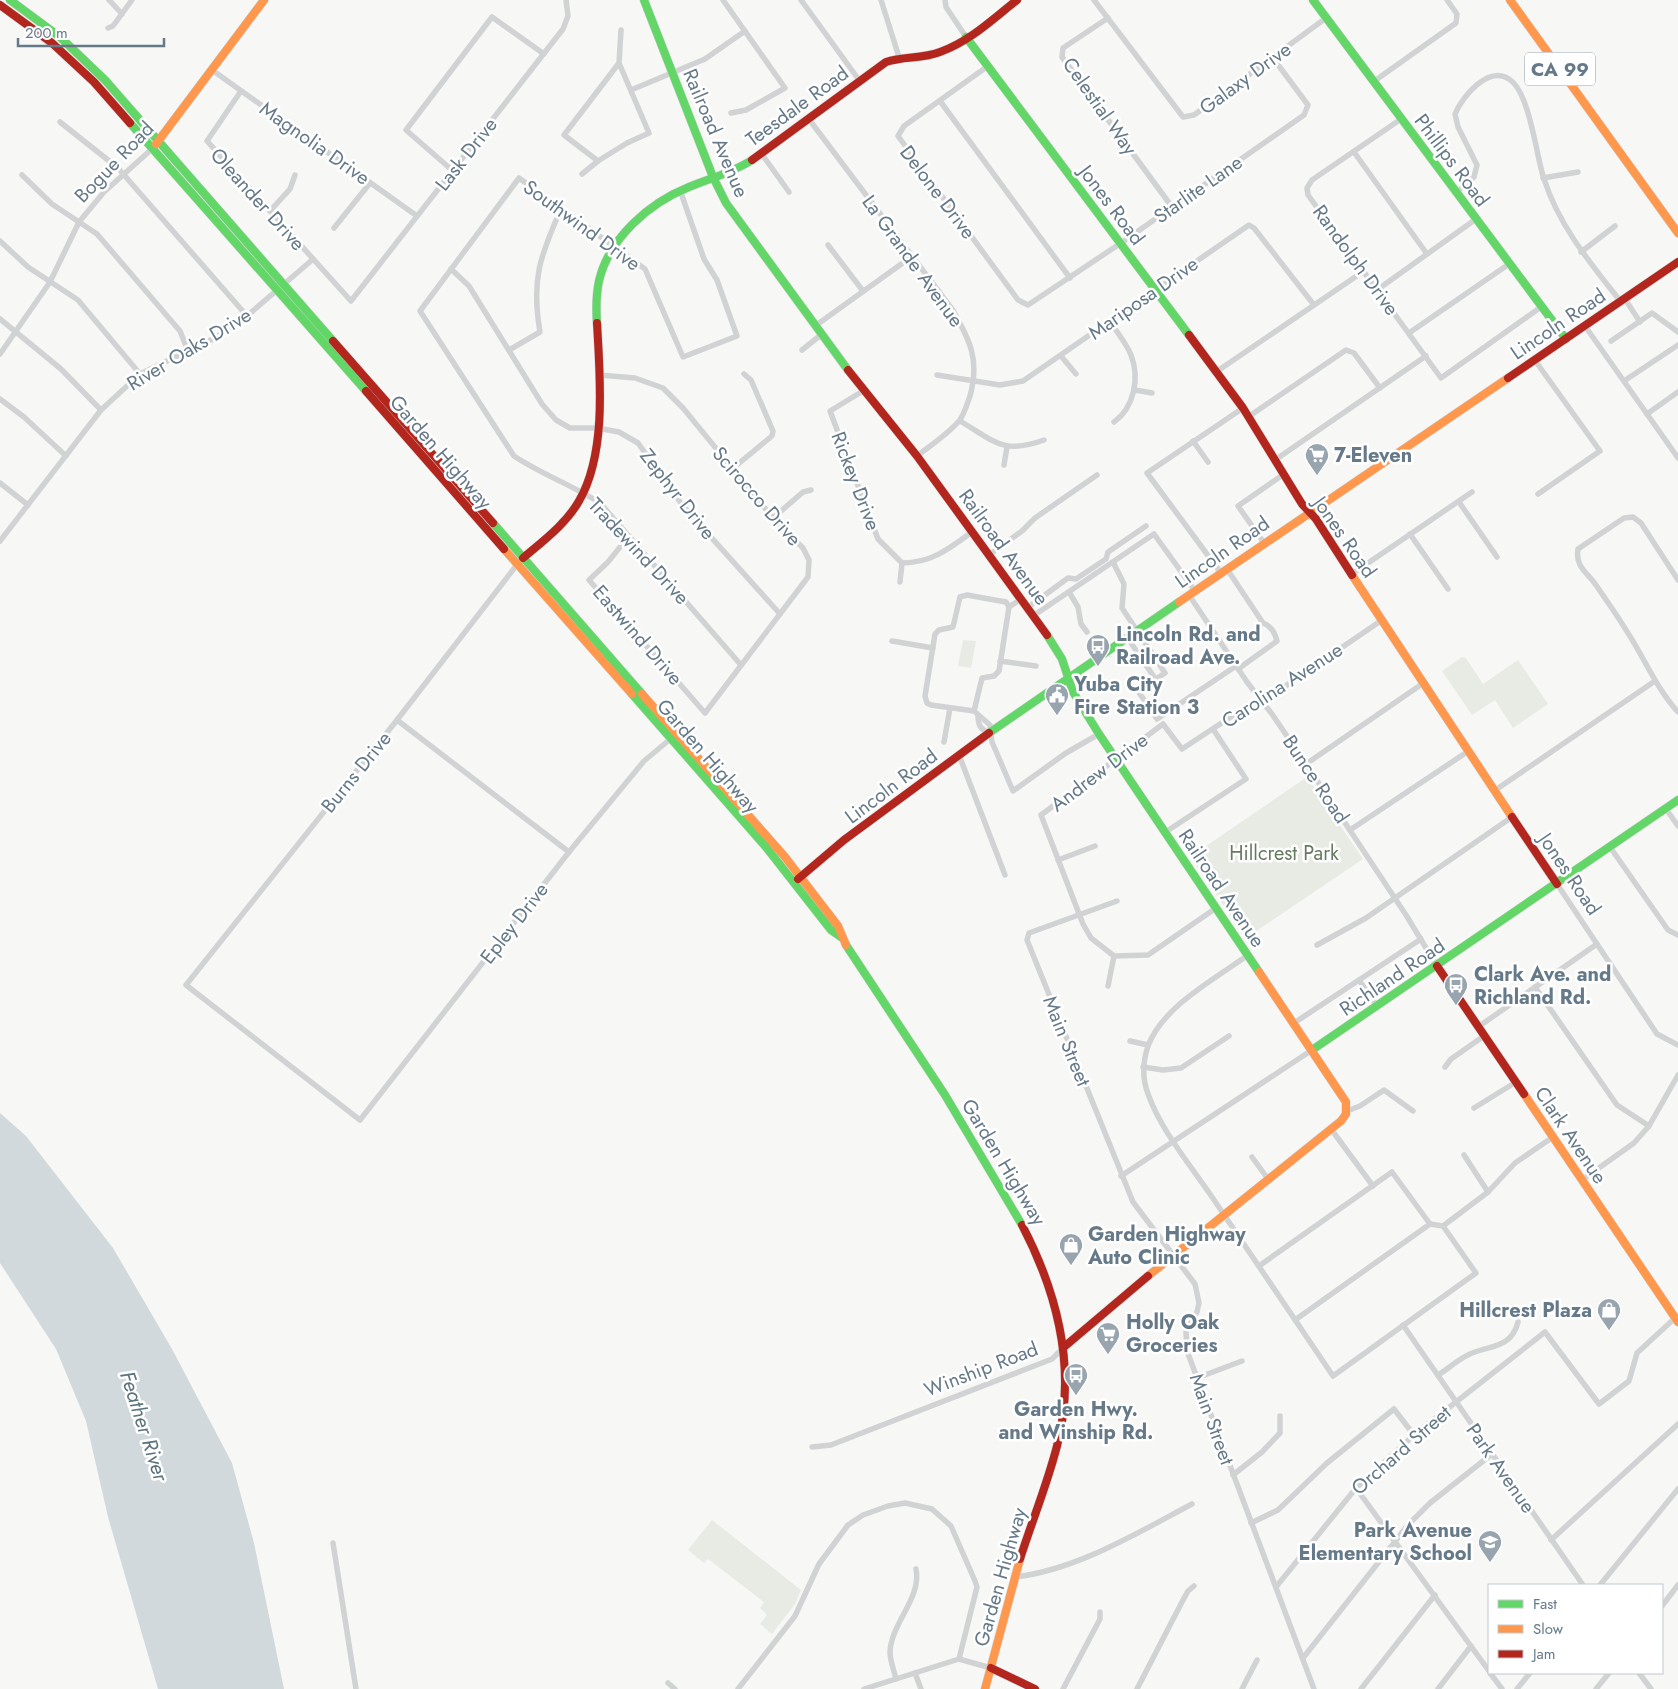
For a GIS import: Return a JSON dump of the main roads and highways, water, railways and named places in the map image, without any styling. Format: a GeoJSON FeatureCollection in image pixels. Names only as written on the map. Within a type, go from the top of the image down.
{"type":"FeatureCollection","features":[{"type":"Feature","properties":{"kind":"main road","name":"Garden Highway"},"geometry":{"type":"LineString","coordinates":[[10,0],[52,29],[99,73],[159,140],[838,926],[841,937],[954,1108],[1024,1226],[1043,1267],[1064,1347],[1066,1390],[1060,1434],[1014,1577],[985,1689]]}},
{"type":"Feature","properties":{"kind":"main road","name":"Bogue Road"},"geometry":{"type":"LineString","coordinates":[[153,148],[264,0]]}},
{"type":"Feature","properties":{"kind":"main road","name":"Railroad Avenue"},"geometry":{"type":"LineString","coordinates":[[644,0],[713,177],[726,203],[863,391],[917,456],[1057,650],[1074,692],[1099,734],[1164,833],[1344,1097],[1347,1111]]}},
{"type":"Feature","properties":{"kind":"main road"},"geometry":{"type":"LineString","coordinates":[[966,37],[1017,0]]}},
{"type":"Feature","properties":{"kind":"main road","name":"Phillips Road"},"geometry":{"type":"LineString","coordinates":[[1313,0],[1566,339]]}},
{"type":"Feature","properties":{"kind":"main road","name":"CA 99"},"geometry":{"type":"LineString","coordinates":[[1510,0],[1678,234]]}},
{"type":"Feature","properties":{"kind":"main road","name":"Garden Highway"},"geometry":{"type":"LineString","coordinates":[[0,5],[45,37],[94,82],[277,291],[520,560]]}},
{"type":"Feature","properties":{"kind":"main road"},"geometry":{"type":"LineString","coordinates":[[45,37],[52,29]]}},
{"type":"Feature","properties":{"kind":"main road","name":"Teesdale Road"},"geometry":{"type":"LineString","coordinates":[[520,560],[567,517],[584,492],[593,465],[597,428],[599,375],[596,297],[604,265],[629,224],[648,209],[680,190],[737,170],[860,80],[899,57],[927,57],[946,50],[966,37]]}},
{"type":"Feature","properties":{"kind":"main road","name":"Jones Road"},"geometry":{"type":"LineString","coordinates":[[966,37],[1243,408],[1284,474],[1352,574],[1422,684],[1557,884]]}},
{"type":"Feature","properties":{"kind":"main road","name":"Lincoln Road"},"geometry":{"type":"LineString","coordinates":[[798,879],[844,840],[1068,676],[1678,262]]}},
{"type":"Feature","properties":{"kind":"main road","name":"Richland Road"},"geometry":{"type":"LineString","coordinates":[[1312,1050],[1678,800]]}},
{"type":"Feature","properties":{"kind":"main road","name":"Clark Avenue"},"geometry":{"type":"LineString","coordinates":[[1437,966],[1677,1320]]}},
{"type":"Feature","properties":{"kind":"main road","name":"Winship Road"},"geometry":{"type":"LineString","coordinates":[[1064,1347],[1173,1255],[1331,1129],[1344,1117],[1347,1111]]}},
{"type":"Feature","properties":{"kind":"main road"},"geometry":{"type":"LineString","coordinates":[[991,1668],[1035,1689]]}},
{"type":"Feature","properties":{"kind":"water","name":"Feather River"},"geometry":{"type":"Polygon","coordinates":[[[0,1113],[26,1136],[113,1248],[172,1349],[232,1463],[254,1543],[284,1689],[158,1689],[108,1517],[86,1421],[56,1349],[0,1263],[0,1113]]]}},
{"type":"Feature","properties":{"kind":"place","name":"7-Eleven"},"geometry":{"type":"Point","coordinates":[1317,476]}},
{"type":"Feature","properties":{"kind":"place","name":"Lincoln Rd. and Railroad Ave."},"geometry":{"type":"Point","coordinates":[1098,667]}},
{"type":"Feature","properties":{"kind":"place","name":"Yuba City Fire Station 3"},"geometry":{"type":"Point","coordinates":[1057,716]}},
{"type":"Feature","properties":{"kind":"place","name":"Clark Ave. and Richland Rd."},"geometry":{"type":"Point","coordinates":[1456,1006]}},
{"type":"Feature","properties":{"kind":"place","name":"Garden Highway Auto Clinic"},"geometry":{"type":"Point","coordinates":[1071,1266]}},
{"type":"Feature","properties":{"kind":"place","name":"Hillcrest Plaza"},"geometry":{"type":"Point","coordinates":[1609,1331]}},
{"type":"Feature","properties":{"kind":"place","name":"Holly Oak Groceries"},"geometry":{"type":"Point","coordinates":[1108,1355]}},
{"type":"Feature","properties":{"kind":"place","name":"Garden Hwy. and Winship Rd."},"geometry":{"type":"Point","coordinates":[1076,1396]}},
{"type":"Feature","properties":{"kind":"place","name":"Park Avenue Elementary School"},"geometry":{"type":"Point","coordinates":[1490,1563]}},
{"type":"Feature","properties":{"kind":"park label","name":"Hillcrest Park"},"geometry":{"type":"Point","coordinates":[1284,853]}}]}
